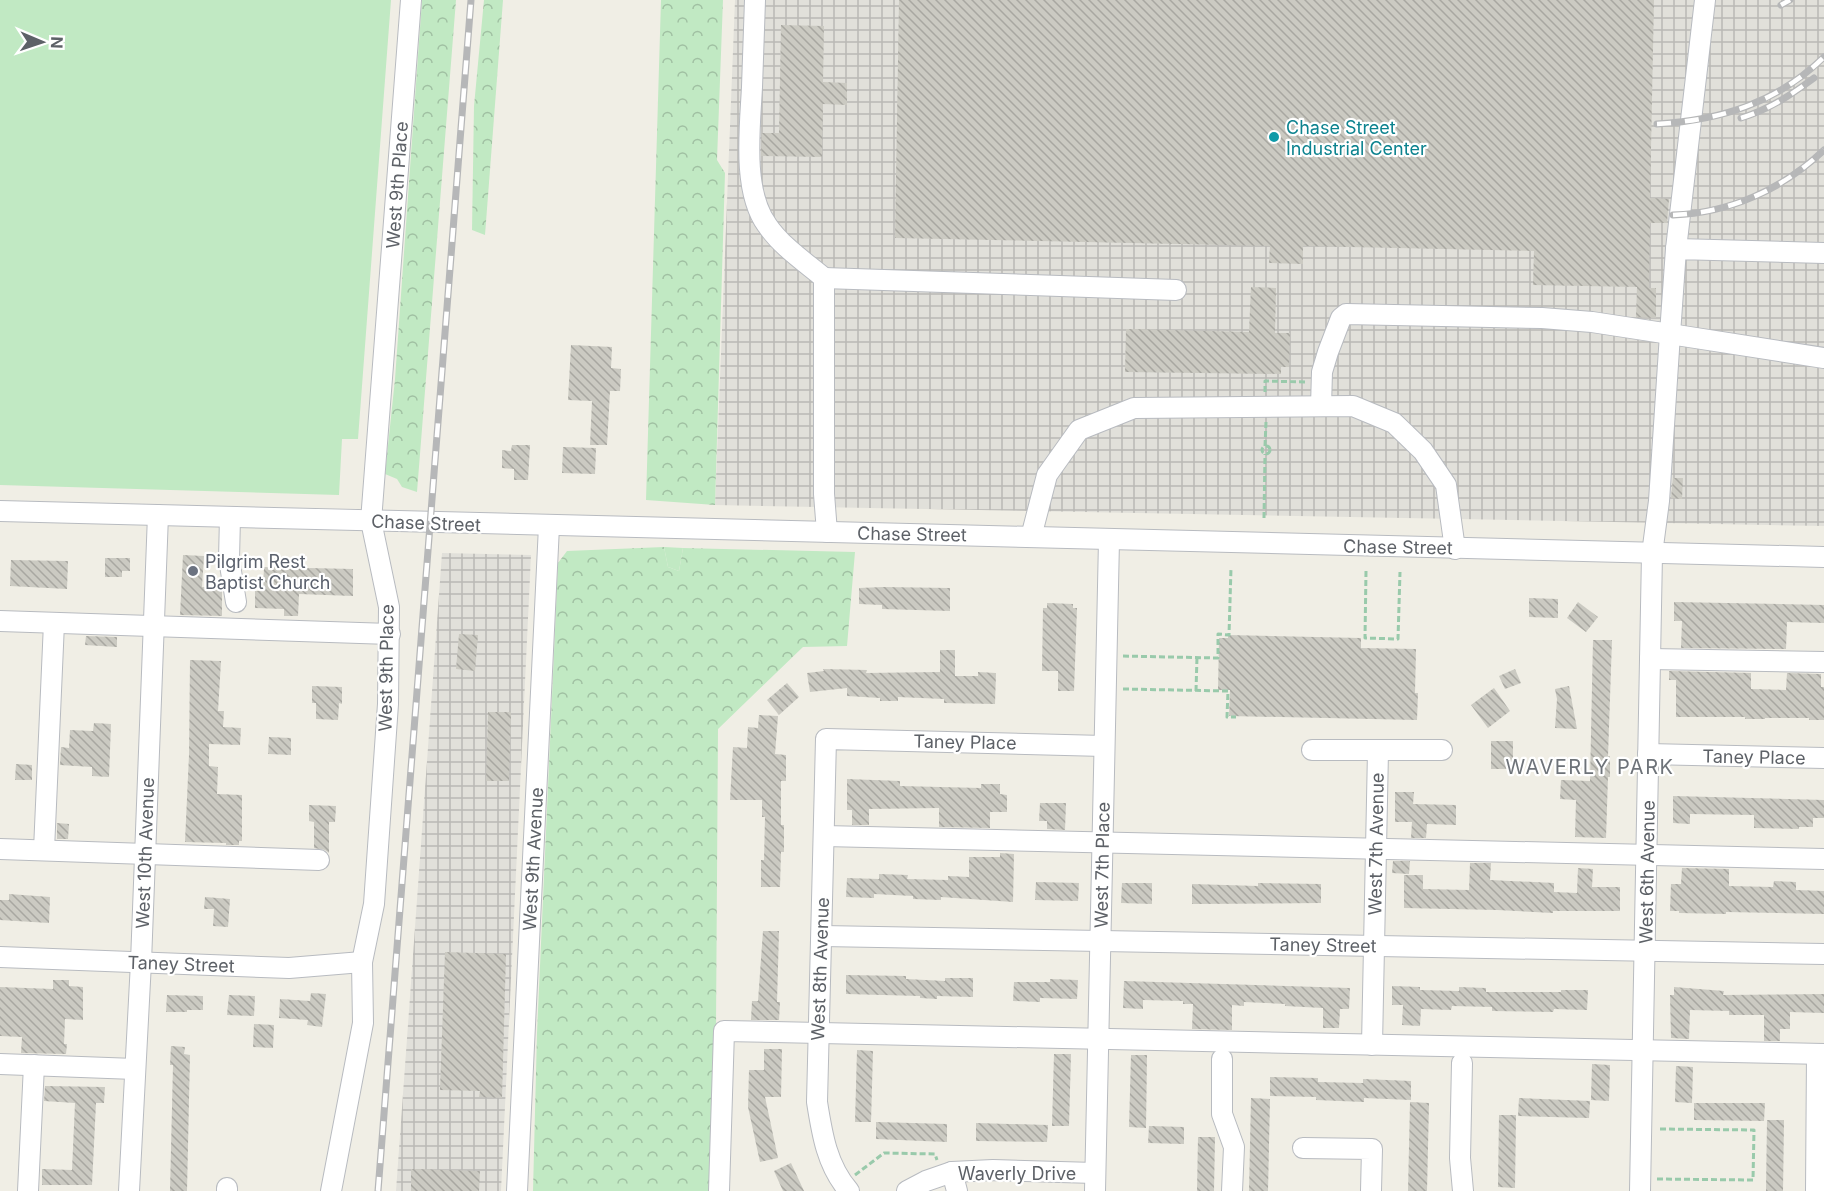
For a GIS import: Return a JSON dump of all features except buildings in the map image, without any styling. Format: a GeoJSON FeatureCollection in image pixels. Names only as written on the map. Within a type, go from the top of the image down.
{"type":"FeatureCollection","features":[{"type":"Feature","properties":{"kind":"street","name":"West 9th Place"},"geometry":{"type":"LineString","coordinates":[[331,1191],[363,1023],[362,962],[374,904],[388,704],[390,634],[385,582],[371,521],[411,0]]}},
{"type":"Feature","properties":{"kind":"street"},"geometry":{"type":"LineString","coordinates":[[755,0],[750,171],[756,206],[767,225],[791,250],[824,278],[1176,290]]}},
{"type":"Feature","properties":{"kind":"street","name":"West 6th Avenue"},"geometry":{"type":"LineString","coordinates":[[1646,1185],[1642,1050],[1646,950],[1652,554],[1659,501],[1676,249],[1705,0]]}},
{"type":"Feature","properties":{"kind":"street"},"geometry":{"type":"LineString","coordinates":[[1676,249],[1824,253]]}},
{"type":"Feature","properties":{"kind":"street"},"geometry":{"type":"LineString","coordinates":[[824,278],[824,494],[827,532]]}},
{"type":"Feature","properties":{"kind":"street"},"geometry":{"type":"LineString","coordinates":[[1321,405],[1322,383],[1328,352],[1341,318],[1346,314],[1592,322],[1824,358]]}},
{"type":"Feature","properties":{"kind":"street"},"geometry":{"type":"LineString","coordinates":[[1031,537],[1047,475],[1079,430],[1134,408],[1321,405],[1353,406],[1394,423],[1423,451],[1446,485],[1455,549]]}},
{"type":"Feature","properties":{"kind":"street","name":"Chase Street"},"geometry":{"type":"LineString","coordinates":[[0,511],[1824,557]]}},
{"type":"Feature","properties":{"kind":"street","name":"West 10th Avenue"},"geometry":{"type":"LineString","coordinates":[[129,1191],[141,962],[158,515]]}},
{"type":"Feature","properties":{"kind":"street"},"geometry":{"type":"LineString","coordinates":[[230,517],[229,559],[236,602]]}},
{"type":"Feature","properties":{"kind":"street","name":"West 9th Avenue"},"geometry":{"type":"LineString","coordinates":[[517,1191],[549,526]]}},
{"type":"Feature","properties":{"kind":"street","name":"West 7th Place"},"geometry":{"type":"LineString","coordinates":[[1095,1182],[1109,540]]}},
{"type":"Feature","properties":{"kind":"street"},"geometry":{"type":"LineString","coordinates":[[0,621],[390,634]]}},
{"type":"Feature","properties":{"kind":"street"},"geometry":{"type":"LineString","coordinates":[[44,850],[54,623]]}},
{"type":"Feature","properties":{"kind":"street"},"geometry":{"type":"LineString","coordinates":[[1650,658],[1824,662]]}},
{"type":"Feature","properties":{"kind":"street","name":"Taney Place"},"geometry":{"type":"LineString","coordinates":[[826,739],[1104,746]]}},
{"type":"Feature","properties":{"kind":"street","name":"West 8th Avenue"},"geometry":{"type":"LineString","coordinates":[[826,739],[817,1102],[824,1146],[842,1183],[850,1184]]}},
{"type":"Feature","properties":{"kind":"street"},"geometry":{"type":"LineString","coordinates":[[1312,750],[1442,750]]}},
{"type":"Feature","properties":{"kind":"street","name":"West 7th Avenue"},"geometry":{"type":"LineString","coordinates":[[1372,1045],[1378,751]]}},
{"type":"Feature","properties":{"kind":"street","name":"Taney Place"},"geometry":{"type":"LineString","coordinates":[[1648,754],[1824,758]]}},
{"type":"Feature","properties":{"kind":"street"},"geometry":{"type":"LineString","coordinates":[[824,836],[1824,859]]}},
{"type":"Feature","properties":{"kind":"street"},"geometry":{"type":"LineString","coordinates":[[0,849],[319,860]]}},
{"type":"Feature","properties":{"kind":"street","name":"Taney Street"},"geometry":{"type":"LineString","coordinates":[[822,936],[1824,954]]}},
{"type":"Feature","properties":{"kind":"street","name":"Taney Street"},"geometry":{"type":"LineString","coordinates":[[0,957],[289,968],[362,962]]}},
{"type":"Feature","properties":{"kind":"street"},"geometry":{"type":"LineString","coordinates":[[719,1191],[724,1031],[1821,1054],[1816,1191]]}},
{"type":"Feature","properties":{"kind":"street"},"geometry":{"type":"LineString","coordinates":[[1222,1059],[1222,1114],[1234,1147],[1232,1191]]}},
{"type":"Feature","properties":{"kind":"street"},"geometry":{"type":"LineString","coordinates":[[1462,1063],[1460,1158],[1463,1191]]}},
{"type":"Feature","properties":{"kind":"street"},"geometry":{"type":"LineString","coordinates":[[0,1064],[135,1069]]}},
{"type":"Feature","properties":{"kind":"street"},"geometry":{"type":"LineString","coordinates":[[27,1191],[34,1065]]}},
{"type":"Feature","properties":{"kind":"street"},"geometry":{"type":"LineString","coordinates":[[1303,1148],[1372,1149],[1371,1191]]}},
{"type":"Feature","properties":{"kind":"street","name":"Waverly Drive"},"geometry":{"type":"LineString","coordinates":[[908,1191],[926,1180],[993,1170],[1095,1182]]}},
{"type":"Feature","properties":{"kind":"path"},"geometry":{"type":"LineString","coordinates":[[1265,406],[1265,381],[1322,383]]}},
{"type":"Feature","properties":{"kind":"path"},"geometry":{"type":"LineString","coordinates":[[1264,518],[1265,454],[1270,450],[1265,446],[1266,430]]}},
{"type":"Feature","properties":{"kind":"path"},"geometry":{"type":"LineString","coordinates":[[1107,656],[1218,658],[1218,634],[1229,635],[1231,568]]}},
{"type":"Feature","properties":{"kind":"path"},"geometry":{"type":"LineString","coordinates":[[1366,571],[1365,638],[1398,639],[1400,572]]}},
{"type":"Feature","properties":{"kind":"path"},"geometry":{"type":"LineString","coordinates":[[1196,691],[1197,657]]}},
{"type":"Feature","properties":{"kind":"path"},"geometry":{"type":"LineString","coordinates":[[1106,689],[1228,692],[1227,717],[1236,717]]}},
{"type":"Feature","properties":{"kind":"path"},"geometry":{"type":"LineString","coordinates":[[1646,1185],[1754,1180],[1754,1130],[1653,1129]]}},
{"type":"Feature","properties":{"kind":"path"},"geometry":{"type":"LineString","coordinates":[[850,1184],[884,1154],[935,1155],[950,1177]]}},
{"type":"Feature","properties":{"kind":"shaded area"},"geometry":{"type":"Polygon","coordinates":[[[735,0],[1824,0],[1824,526],[715,505],[735,0]]]}},
{"type":"Feature","properties":{"kind":"shaded area"},"geometry":{"type":"Polygon","coordinates":[[[442,553],[531,555],[501,1191],[396,1191],[442,553]]]}},
{"type":"Feature","properties":{"kind":"green space"},"geometry":{"type":"Polygon","coordinates":[[[0,0],[391,0],[358,439],[342,439],[339,495],[0,485],[0,0]]]}},
{"type":"Feature","properties":{"kind":"green space"},"geometry":{"type":"Polygon","coordinates":[[[422,0],[456,0],[417,492],[402,487],[397,479],[385,474],[395,379],[422,0]]]}},
{"type":"Feature","properties":{"kind":"green space"},"geometry":{"type":"Polygon","coordinates":[[[484,0],[503,0],[485,235],[472,230],[474,106],[484,0]]]}},
{"type":"Feature","properties":{"kind":"green space"},"geometry":{"type":"Polygon","coordinates":[[[661,0],[723,0],[717,160],[725,173],[715,505],[646,500],[661,0]]]}},
{"type":"Feature","properties":{"kind":"green space"},"geometry":{"type":"Polygon","coordinates":[[[664,547],[683,548],[679,571],[668,567],[664,547]]]}},
{"type":"Feature","properties":{"kind":"green space"},"geometry":{"type":"Polygon","coordinates":[[[664,547],[668,567],[679,571],[683,548],[855,552],[847,646],[803,647],[718,729],[716,1028],[709,1191],[533,1191],[537,1033],[558,563],[567,551],[664,547]]]}},
{"type":"Feature","properties":{"kind":"railway"},"geometry":{"type":"LineString","coordinates":[[378,1191],[471,0]]}},
{"type":"Feature","properties":{"kind":"railway"},"geometry":{"type":"LineString","coordinates":[[1781,5],[1790,0]]}},
{"type":"Feature","properties":{"kind":"railway"},"geometry":{"type":"LineString","coordinates":[[1657,124],[1703,118],[1747,106],[1787,86],[1824,57]]}},
{"type":"Feature","properties":{"kind":"railway"},"geometry":{"type":"LineString","coordinates":[[1741,118],[1761,111],[1814,78]]}},
{"type":"Feature","properties":{"kind":"railway"},"geometry":{"type":"LineString","coordinates":[[1673,215],[1715,209],[1754,196],[1791,176],[1824,150]]}},
{"type":"Feature","properties":{"kind":"place","name":"Chase Street Industrial Center"},"geometry":{"type":"Point","coordinates":[1274,137]}},
{"type":"Feature","properties":{"kind":"place","name":"Pilgrim Rest Baptist Church"},"geometry":{"type":"Point","coordinates":[193,571]}},
{"type":"Feature","properties":{"kind":"district","name":"WAVERLY PARK"},"geometry":{"type":"Point","coordinates":[1590,767]}}]}
